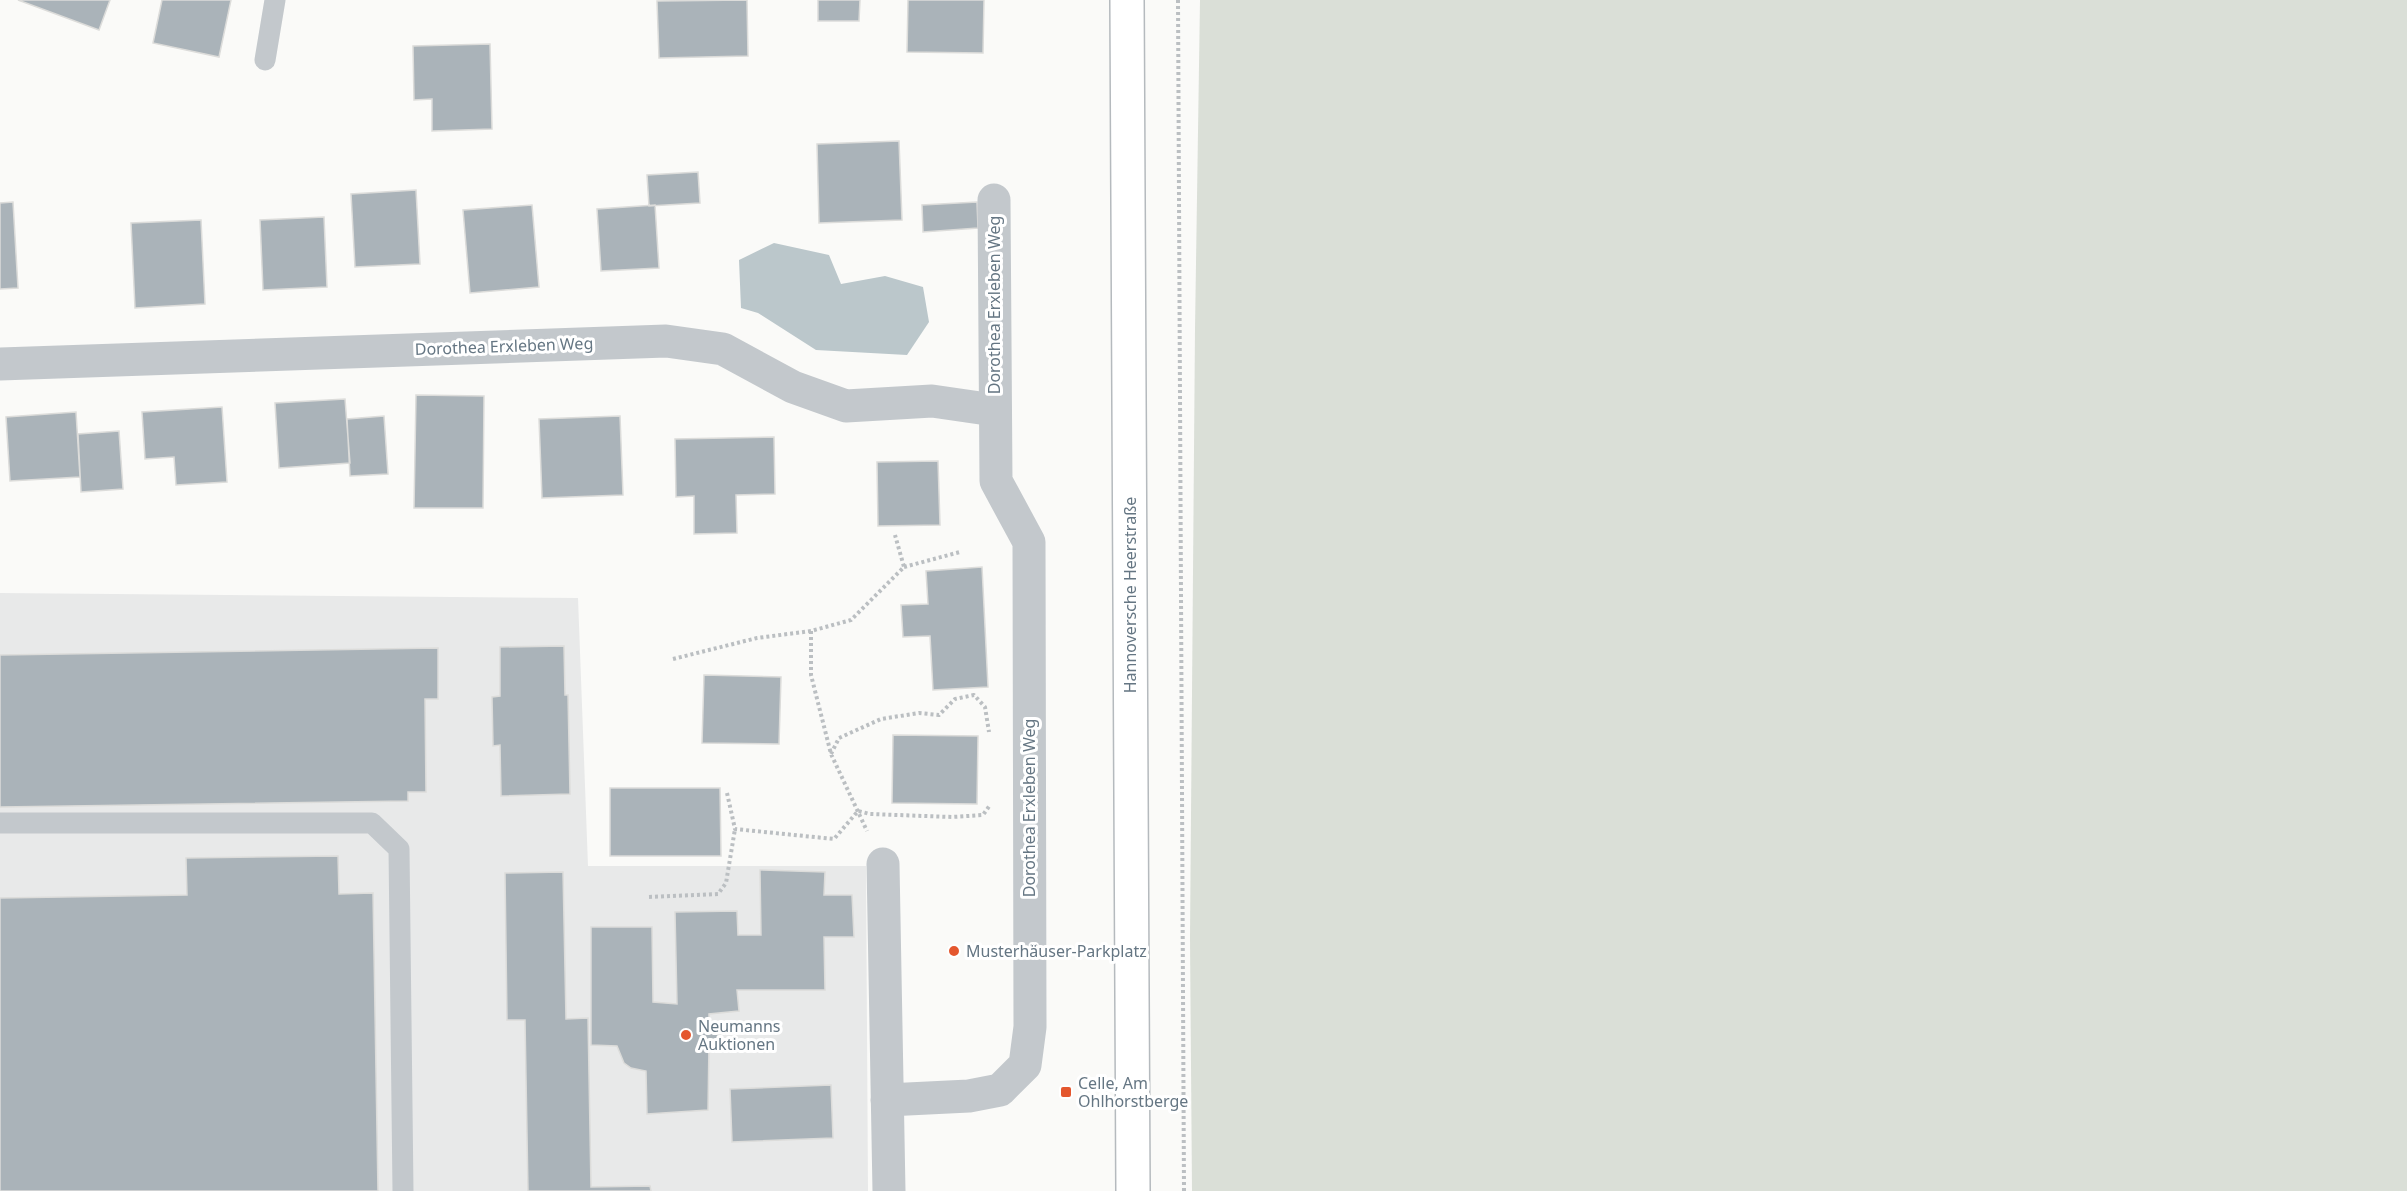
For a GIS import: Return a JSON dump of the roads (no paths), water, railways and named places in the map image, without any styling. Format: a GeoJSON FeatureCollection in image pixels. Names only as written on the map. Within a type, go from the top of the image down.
{"type":"FeatureCollection","features":[{"type":"Feature","properties":{"kind":"main road","name":"Hannoversche Heerstraße"},"geometry":{"type":"LineString","coordinates":[[1127,0],[1133,1191]]}},
{"type":"Feature","properties":{"kind":"street","name":"Dorothea Erxleben Weg"},"geometry":{"type":"LineString","coordinates":[[888,1100],[969,1096],[1000,1090],[1025,1065],[1030,1027],[1029,542],[996,481],[994,200]]}},
{"type":"Feature","properties":{"kind":"street","name":"Dorothea Erxleben Weg"},"geometry":{"type":"LineString","coordinates":[[0,364],[666,341],[723,349],[793,387],[846,406],[932,401],[994,410]]}},
{"type":"Feature","properties":{"kind":"street"},"geometry":{"type":"LineString","coordinates":[[883,864],[889,1191]]}},
{"type":"Feature","properties":{"kind":"lane"},"geometry":{"type":"LineString","coordinates":[[265,60],[275,0]]}},
{"type":"Feature","properties":{"kind":"lane"},"geometry":{"type":"LineString","coordinates":[[0,823],[372,823],[399,849],[403,1191]]}},
{"type":"Feature","properties":{"kind":"place","name":"Musterhäuser-Parkplatz"},"geometry":{"type":"Point","coordinates":[954,951]}},
{"type":"Feature","properties":{"kind":"place","name":"Neumanns Auktionen"},"geometry":{"type":"Point","coordinates":[686,1035]}},
{"type":"Feature","properties":{"kind":"place","name":"Celle, Am Ohlhorstberge"},"geometry":{"type":"Point","coordinates":[1066,1092]}}]}
